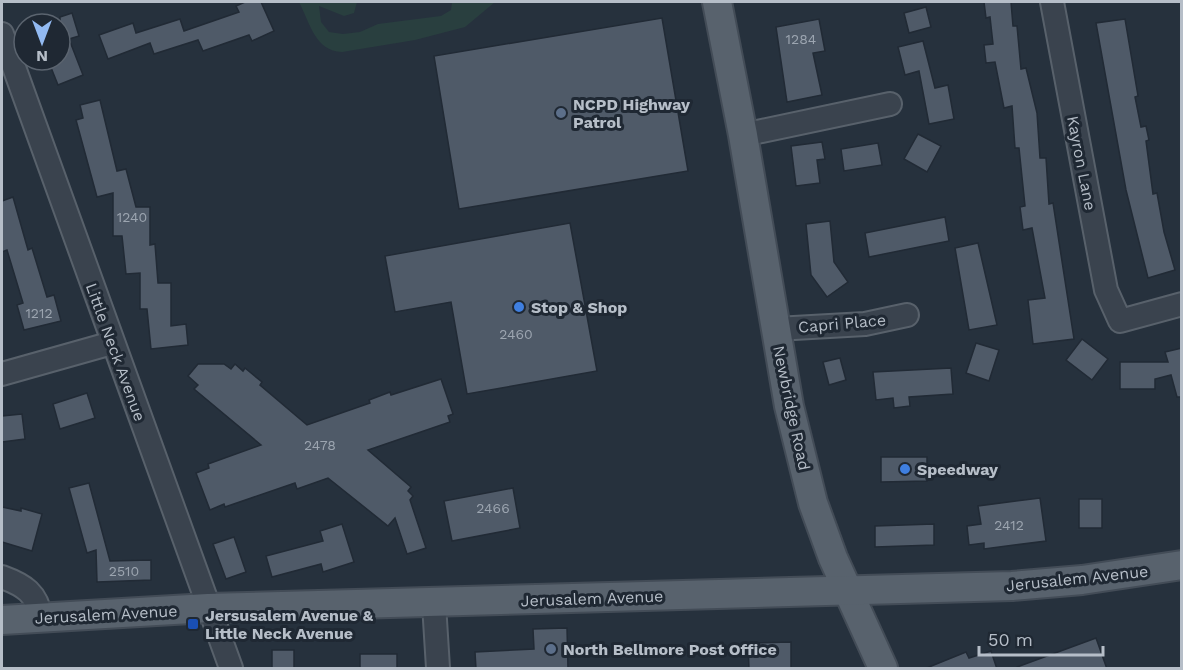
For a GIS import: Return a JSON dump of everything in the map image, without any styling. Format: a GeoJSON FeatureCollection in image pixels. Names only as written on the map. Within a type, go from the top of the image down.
{"type":"FeatureCollection","features":[{"type":"Feature","properties":{"kind":"main road","name":"Newbridge Road"},"geometry":{"type":"LineString","coordinates":[[717,2],[743,135],[789,406],[813,503],[833,558],[882,669]]}},
{"type":"Feature","properties":{"kind":"main road","name":"Jerusalem Avenue"},"geometry":{"type":"LineString","coordinates":[[2,620],[208,608],[434,604],[1012,586],[1182,565]]}},
{"type":"Feature","properties":{"kind":"street","name":"Kayron Lane"},"geometry":{"type":"LineString","coordinates":[[1052,2],[1106,290],[1120,321],[1182,304]]}},
{"type":"Feature","properties":{"kind":"street","name":"Little Neck Avenue"},"geometry":{"type":"LineString","coordinates":[[2,34],[231,669]]}},
{"type":"Feature","properties":{"kind":"street"},"geometry":{"type":"LineString","coordinates":[[743,135],[890,104]]}},
{"type":"Feature","properties":{"kind":"street","name":"Capri Place"},"geometry":{"type":"LineString","coordinates":[[776,329],[865,324],[907,315]]}},
{"type":"Feature","properties":{"kind":"street"},"geometry":{"type":"LineString","coordinates":[[2,374],[112,343]]}},
{"type":"Feature","properties":{"kind":"street"},"geometry":{"type":"LineString","coordinates":[[2,578],[26,587],[35,596],[41,618]]}},
{"type":"Feature","properties":{"kind":"street"},"geometry":{"type":"LineString","coordinates":[[434,604],[438,669]]}},
{"type":"Feature","properties":{"kind":"green space"},"geometry":{"type":"Polygon","coordinates":[[[299,2],[357,2],[354,13],[344,16],[319,6],[321,22],[329,32],[343,34],[360,32],[378,24],[441,16],[451,10],[452,2],[495,2],[465,27],[415,40],[342,52],[325,47],[319,41],[299,2]]]}},
{"type":"Feature","properties":{"kind":"building"},"geometry":{"type":"Polygon","coordinates":[[[245,2],[261,2],[274,31],[252,41],[249,35],[203,51],[198,40],[154,54],[150,43],[108,59],[99,35],[133,23],[136,33],[180,19],[184,31],[239,12],[236,6],[245,2]]]}},
{"type":"Feature","properties":{"kind":"building"},"geometry":{"type":"Polygon","coordinates":[[[984,2],[1011,2],[1013,26],[1017,26],[1021,69],[1026,68],[1037,113],[1040,158],[1046,158],[1049,204],[1053,203],[1074,339],[1033,344],[1028,300],[1045,298],[1032,228],[1023,230],[1020,207],[1025,206],[1019,148],[1015,148],[1012,106],[1004,108],[995,62],[986,63],[984,45],[993,44],[990,17],[986,18],[984,2]]]}},
{"type":"Feature","properties":{"kind":"building"},"geometry":{"type":"Polygon","coordinates":[[[926,7],[931,27],[909,33],[904,13],[926,7]]]}},
{"type":"Feature","properties":{"kind":"building"},"geometry":{"type":"Polygon","coordinates":[[[72,13],[79,36],[72,38],[72,13]]]}},
{"type":"Feature","properties":{"kind":"building","name":"NCPD Highway Patrol"},"geometry":{"type":"Polygon","coordinates":[[[662,18],[688,171],[459,209],[434,56],[662,18]]]}},
{"type":"Feature","properties":{"kind":"building"},"geometry":{"type":"Polygon","coordinates":[[[819,19],[825,51],[813,53],[822,95],[787,102],[776,27],[819,19]]]}},
{"type":"Feature","properties":{"kind":"building"},"geometry":{"type":"Polygon","coordinates":[[[1125,19],[1138,96],[1135,97],[1141,127],[1146,126],[1149,140],[1146,141],[1153,194],[1157,193],[1164,232],[1175,270],[1148,278],[1126,190],[1096,23],[1125,19]]]}},
{"type":"Feature","properties":{"kind":"building"},"geometry":{"type":"Polygon","coordinates":[[[923,41],[935,88],[948,85],[954,119],[929,124],[919,71],[905,75],[898,47],[923,41]]]}},
{"type":"Feature","properties":{"kind":"building"},"geometry":{"type":"Polygon","coordinates":[[[72,47],[83,75],[58,85],[53,72],[72,72],[72,47]]]}},
{"type":"Feature","properties":{"kind":"building"},"geometry":{"type":"Polygon","coordinates":[[[100,100],[117,171],[126,169],[136,207],[150,207],[150,245],[155,244],[158,283],[171,283],[171,326],[186,324],[188,345],[151,349],[147,309],[140,309],[140,273],[126,274],[122,236],[113,236],[113,193],[97,197],[76,120],[83,118],[80,105],[100,100]]]}},
{"type":"Feature","properties":{"kind":"building"},"geometry":{"type":"Polygon","coordinates":[[[918,134],[941,146],[927,172],[904,159],[918,134]]]}},
{"type":"Feature","properties":{"kind":"building"},"geometry":{"type":"Polygon","coordinates":[[[822,142],[825,159],[817,160],[820,183],[796,186],[791,146],[822,142]]]}},
{"type":"Feature","properties":{"kind":"building"},"geometry":{"type":"Polygon","coordinates":[[[878,143],[882,165],[844,171],[841,149],[878,143]]]}},
{"type":"Feature","properties":{"kind":"building"},"geometry":{"type":"Polygon","coordinates":[[[13,197],[28,250],[32,248],[47,297],[54,295],[61,321],[24,330],[17,305],[23,303],[7,250],[2,252],[2,201],[13,197]]]}},
{"type":"Feature","properties":{"kind":"building"},"geometry":{"type":"Polygon","coordinates":[[[945,217],[949,241],[869,257],[865,233],[945,217]]]}},
{"type":"Feature","properties":{"kind":"building"},"geometry":{"type":"Polygon","coordinates":[[[830,221],[834,262],[848,282],[827,297],[811,275],[806,224],[830,221]]]}},
{"type":"Feature","properties":{"kind":"building","name":"Stop & Shop"},"geometry":{"type":"Polygon","coordinates":[[[570,223],[597,371],[467,394],[451,302],[395,312],[385,256],[570,223]]]}},
{"type":"Feature","properties":{"kind":"building"},"geometry":{"type":"Polygon","coordinates":[[[978,243],[997,325],[969,330],[955,248],[978,243]]]}},
{"type":"Feature","properties":{"kind":"building"},"geometry":{"type":"Polygon","coordinates":[[[1082,339],[1108,359],[1092,380],[1066,360],[1082,339]]]}},
{"type":"Feature","properties":{"kind":"building"},"geometry":{"type":"Polygon","coordinates":[[[976,343],[999,350],[989,381],[966,373],[976,343]]]}},
{"type":"Feature","properties":{"kind":"building"},"geometry":{"type":"Polygon","coordinates":[[[1182,348],[1182,397],[1177,397],[1171,375],[1155,379],[1155,389],[1120,389],[1120,362],[1168,362],[1165,352],[1182,348]]]}},
{"type":"Feature","properties":{"kind":"building"},"geometry":{"type":"Polygon","coordinates":[[[840,358],[846,380],[829,385],[823,362],[840,358]]]}},
{"type":"Feature","properties":{"kind":"building"},"geometry":{"type":"Polygon","coordinates":[[[198,364],[224,364],[231,369],[235,364],[243,371],[245,368],[262,382],[260,385],[307,425],[370,403],[369,400],[390,392],[391,395],[441,379],[453,414],[448,416],[450,422],[368,450],[411,487],[408,491],[413,496],[410,500],[426,548],[407,554],[395,518],[388,526],[328,478],[297,489],[295,483],[210,510],[196,473],[209,468],[208,464],[261,445],[194,389],[198,385],[188,376],[198,364]]]}},
{"type":"Feature","properties":{"kind":"building"},"geometry":{"type":"Polygon","coordinates":[[[951,368],[953,394],[909,397],[910,406],[894,408],[893,398],[876,400],[873,372],[951,368]]]}},
{"type":"Feature","properties":{"kind":"building"},"geometry":{"type":"Polygon","coordinates":[[[87,393],[95,418],[60,429],[53,404],[87,393]]]}},
{"type":"Feature","properties":{"kind":"building"},"geometry":{"type":"Polygon","coordinates":[[[22,414],[25,439],[2,442],[2,416],[22,414]]]}},
{"type":"Feature","properties":{"kind":"building"},"geometry":{"type":"Polygon","coordinates":[[[881,457],[927,457],[927,481],[881,482],[881,457]]]}},
{"type":"Feature","properties":{"kind":"building"},"geometry":{"type":"Polygon","coordinates":[[[89,483],[110,561],[151,560],[151,580],[97,582],[96,550],[87,553],[69,488],[89,483]]]}},
{"type":"Feature","properties":{"kind":"building"},"geometry":{"type":"Polygon","coordinates":[[[513,488],[520,528],[452,541],[444,501],[513,488]]]}},
{"type":"Feature","properties":{"kind":"building"},"geometry":{"type":"Polygon","coordinates":[[[1040,498],[1046,541],[984,549],[984,543],[969,545],[967,526],[981,524],[978,506],[1040,498]]]}},
{"type":"Feature","properties":{"kind":"building"},"geometry":{"type":"Polygon","coordinates":[[[1079,499],[1102,499],[1102,528],[1079,528],[1079,499]]]}},
{"type":"Feature","properties":{"kind":"building"},"geometry":{"type":"Polygon","coordinates":[[[2,507],[21,511],[21,508],[42,514],[32,551],[2,542],[2,507]]]}},
{"type":"Feature","properties":{"kind":"building"},"geometry":{"type":"Polygon","coordinates":[[[342,524],[354,562],[323,572],[321,564],[272,577],[266,556],[323,541],[320,531],[342,524]]]}},
{"type":"Feature","properties":{"kind":"building"},"geometry":{"type":"Polygon","coordinates":[[[934,524],[934,545],[875,547],[875,526],[934,524]]]}},
{"type":"Feature","properties":{"kind":"building"},"geometry":{"type":"Polygon","coordinates":[[[234,537],[246,572],[226,579],[213,544],[234,537]]]}},
{"type":"Feature","properties":{"kind":"building"},"geometry":{"type":"Polygon","coordinates":[[[567,628],[568,669],[476,669],[475,652],[534,649],[533,629],[567,628]]]}},
{"type":"Feature","properties":{"kind":"building"},"geometry":{"type":"Polygon","coordinates":[[[1096,638],[1107,669],[1017,669],[1017,667],[1096,638]]]}},
{"type":"Feature","properties":{"kind":"building"},"geometry":{"type":"Polygon","coordinates":[[[791,642],[791,669],[749,669],[748,643],[791,642]]]}},
{"type":"Feature","properties":{"kind":"building"},"geometry":{"type":"Polygon","coordinates":[[[272,650],[294,650],[294,669],[272,669],[272,650]]]}},
{"type":"Feature","properties":{"kind":"building"},"geometry":{"type":"Polygon","coordinates":[[[991,651],[997,669],[924,669],[966,652],[969,658],[991,651]]]}},
{"type":"Feature","properties":{"kind":"building"},"geometry":{"type":"Polygon","coordinates":[[[360,654],[397,654],[397,669],[360,669],[360,654]]]}},
{"type":"Feature","properties":{"kind":"place","name":"NCPD Highway Patrol"},"geometry":{"type":"Point","coordinates":[561,113]}},
{"type":"Feature","properties":{"kind":"place","name":"Stop & Shop"},"geometry":{"type":"Point","coordinates":[519,307]}},
{"type":"Feature","properties":{"kind":"place","name":"Speedway"},"geometry":{"type":"Point","coordinates":[905,469]}},
{"type":"Feature","properties":{"kind":"place","name":"Jersusalem Avenue & Little Neck Avenue"},"geometry":{"type":"Point","coordinates":[193,624]}},
{"type":"Feature","properties":{"kind":"place","name":"North Bellmore Post Office"},"geometry":{"type":"Point","coordinates":[551,649]}}]}
